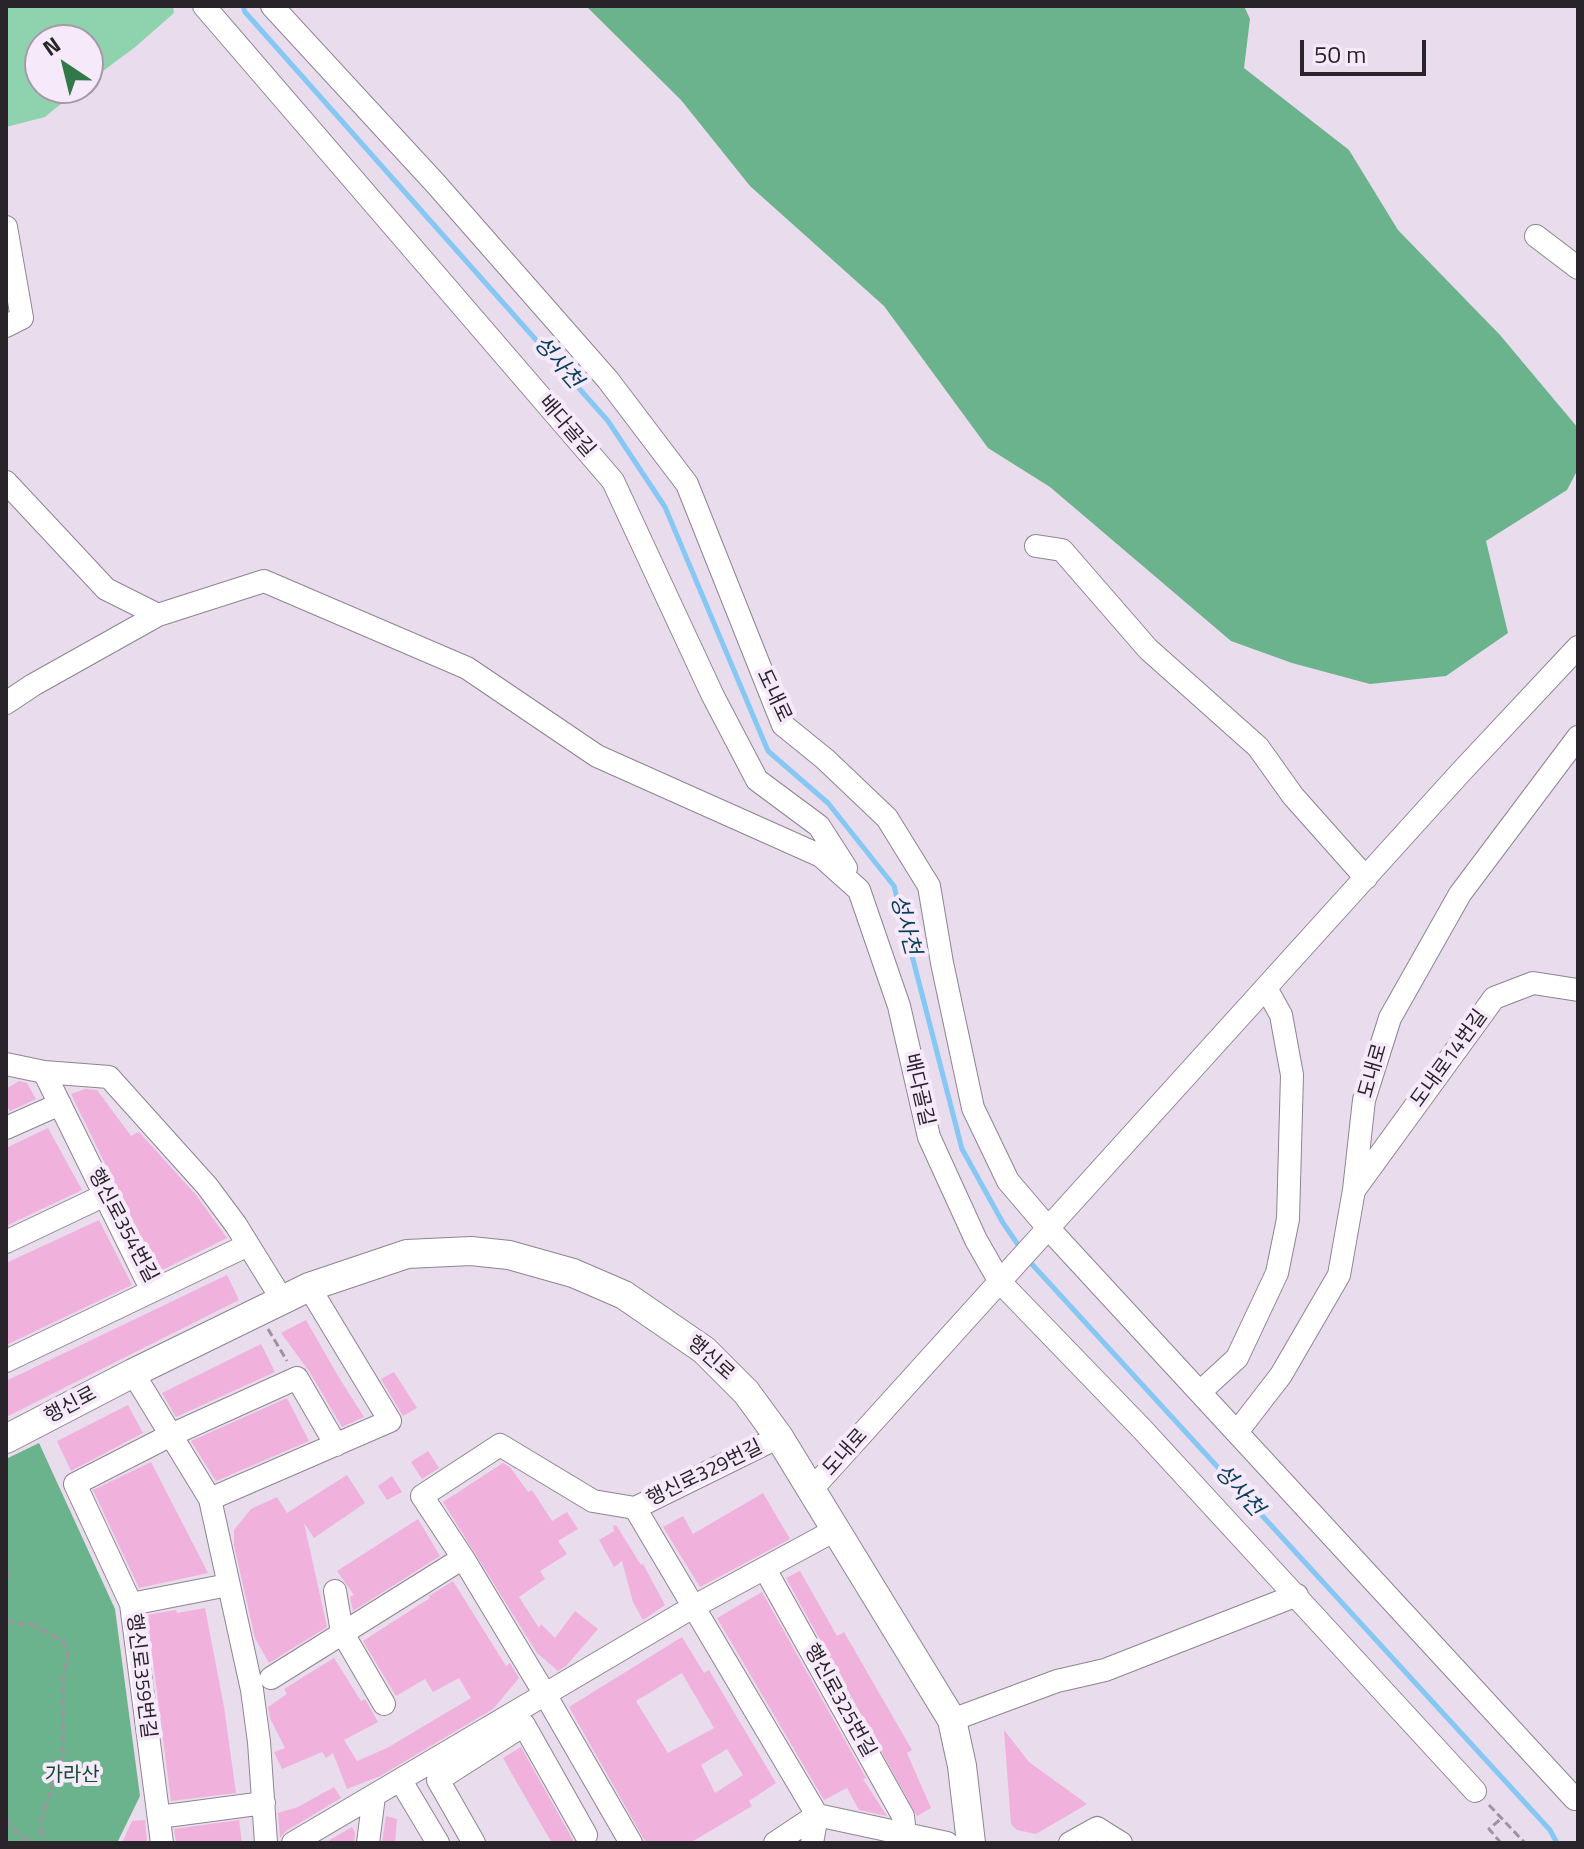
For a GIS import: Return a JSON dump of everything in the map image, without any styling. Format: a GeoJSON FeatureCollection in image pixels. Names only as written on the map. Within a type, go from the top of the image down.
{"type":"FeatureCollection","features":[{"type":"Feature","properties":{"kind":"main road","name":"행신로"},"geometry":{"type":"LineString","coordinates":[[6,1439],[309,1287],[407,1254],[471,1251],[509,1255],[573,1273],[624,1295],[704,1350],[746,1392],[779,1437],[952,1720],[962,1766],[971,1843]]}},
{"type":"Feature","properties":{"kind":"street","name":"배다골길"},"geometry":{"type":"LineString","coordinates":[[204,6],[613,481],[713,696],[757,780],[819,826],[859,890],[899,1006],[929,1137],[976,1240],[1004,1278],[1475,1791]]}},
{"type":"Feature","properties":{"kind":"street","name":"도내로"},"geometry":{"type":"LineString","coordinates":[[272,6],[436,184],[608,380],[687,484],[783,725],[825,759],[887,818],[929,886],[973,1108],[1008,1181],[1045,1233],[1200,1392],[1575,1799],[1578,1797]]}},
{"type":"Feature","properties":{"kind":"street"},"geometry":{"type":"LineString","coordinates":[[6,227],[22,318],[6,326]]}},
{"type":"Feature","properties":{"kind":"street"},"geometry":{"type":"LineString","coordinates":[[1536,236],[1578,268]]}},
{"type":"Feature","properties":{"kind":"street"},"geometry":{"type":"LineString","coordinates":[[6,482],[106,589],[158,615]]}},
{"type":"Feature","properties":{"kind":"street"},"geometry":{"type":"LineString","coordinates":[[1036,546],[1062,550],[1148,649],[1258,747],[1293,796],[1366,878]]}},
{"type":"Feature","properties":{"kind":"street","name":"배다골길"},"geometry":{"type":"LineString","coordinates":[[6,703],[158,615],[264,581],[467,668],[597,756],[821,856],[859,890]]}},
{"type":"Feature","properties":{"kind":"street"},"geometry":{"type":"LineString","coordinates":[[1045,1233],[1578,647]]}},
{"type":"Feature","properties":{"kind":"street","name":"도내로"},"geometry":{"type":"LineString","coordinates":[[1237,1432],[1281,1375],[1339,1275],[1354,1190],[1364,1100],[1390,1018],[1460,894],[1578,737]]}},
{"type":"Feature","properties":{"kind":"street","name":"도내로14번길"},"geometry":{"type":"LineString","coordinates":[[1354,1190],[1494,998],[1533,983],[1578,990]]}},
{"type":"Feature","properties":{"kind":"street"},"geometry":{"type":"LineString","coordinates":[[1200,1392],[1237,1358],[1277,1273],[1288,1219],[1292,1075],[1281,1015],[1266,988]]}},
{"type":"Feature","properties":{"kind":"street"},"geometry":{"type":"LineString","coordinates":[[6,1064],[44,1072],[109,1077],[207,1186],[283,1301]]}},
{"type":"Feature","properties":{"kind":"street","name":"행신로354번길"},"geometry":{"type":"LineString","coordinates":[[44,1072],[152,1291],[248,1245]]}},
{"type":"Feature","properties":{"kind":"street"},"geometry":{"type":"LineString","coordinates":[[6,1128],[60,1104]]}},
{"type":"Feature","properties":{"kind":"street"},"geometry":{"type":"LineString","coordinates":[[6,1242],[105,1195]]}},
{"type":"Feature","properties":{"kind":"street","name":"도내로"},"geometry":{"type":"LineString","coordinates":[[812,1489],[1045,1233]]}},
{"type":"Feature","properties":{"kind":"street"},"geometry":{"type":"LineString","coordinates":[[210,1499],[390,1421],[309,1287]]}},
{"type":"Feature","properties":{"kind":"street"},"geometry":{"type":"LineString","coordinates":[[6,1361],[152,1291]]}},
{"type":"Feature","properties":{"kind":"street"},"geometry":{"type":"LineString","coordinates":[[133,1373],[210,1499],[252,1690],[266,1843]]}},
{"type":"Feature","properties":{"kind":"street"},"geometry":{"type":"LineString","coordinates":[[297,1378],[336,1445]]}},
{"type":"Feature","properties":{"kind":"street","name":"행신로359번길"},"geometry":{"type":"LineString","coordinates":[[162,1843],[131,1604],[75,1484],[171,1435],[297,1378]]}},
{"type":"Feature","properties":{"kind":"street","name":"행신로329번길"},"geometry":{"type":"LineString","coordinates":[[463,1558],[422,1496],[500,1445],[593,1501],[635,1508],[779,1437]]}},
{"type":"Feature","properties":{"kind":"street"},"geometry":{"type":"LineString","coordinates":[[635,1508],[817,1815],[812,1843]]}},
{"type":"Feature","properties":{"kind":"street"},"geometry":{"type":"LineString","coordinates":[[293,1843],[693,1607],[837,1529]]}},
{"type":"Feature","properties":{"kind":"street"},"geometry":{"type":"LineString","coordinates":[[271,1678],[463,1558],[631,1843]]}},
{"type":"Feature","properties":{"kind":"street","name":"행신로325번길"},"geometry":{"type":"LineString","coordinates":[[765,1569],[903,1816],[904,1839]]}},
{"type":"Feature","properties":{"kind":"street"},"geometry":{"type":"LineString","coordinates":[[131,1604],[228,1585]]}},
{"type":"Feature","properties":{"kind":"street"},"geometry":{"type":"LineString","coordinates":[[335,1591],[342,1632],[384,1704]]}},
{"type":"Feature","properties":{"kind":"street"},"geometry":{"type":"LineString","coordinates":[[952,1720],[1057,1681],[1105,1670],[1297,1595]]}},
{"type":"Feature","properties":{"kind":"street"},"geometry":{"type":"LineString","coordinates":[[474,1843],[438,1780],[524,1725],[586,1835]]}},
{"type":"Feature","properties":{"kind":"street"},"geometry":{"type":"LineString","coordinates":[[401,1781],[438,1843]]}},
{"type":"Feature","properties":{"kind":"street"},"geometry":{"type":"LineString","coordinates":[[368,1843],[374,1796]]}},
{"type":"Feature","properties":{"kind":"street"},"geometry":{"type":"LineString","coordinates":[[159,1817],[264,1803]]}},
{"type":"Feature","properties":{"kind":"street"},"geometry":{"type":"LineString","coordinates":[[775,1843],[817,1815],[904,1839],[947,1843]]}},
{"type":"Feature","properties":{"kind":"street"},"geometry":{"type":"LineString","coordinates":[[1070,1843],[1097,1828],[1121,1843]]}},
{"type":"Feature","properties":{"kind":"path"},"geometry":{"type":"LineString","coordinates":[[265,1324],[297,1378]]}},
{"type":"Feature","properties":{"kind":"path"},"geometry":{"type":"LineString","coordinates":[[6,1579],[11,1567]]}},
{"type":"Feature","properties":{"kind":"path"},"geometry":{"type":"LineString","coordinates":[[6,1621],[32,1625],[63,1641],[68,1653],[63,1679],[63,1754],[40,1823],[43,1843]]}},
{"type":"Feature","properties":{"kind":"path"},"geometry":{"type":"LineString","coordinates":[[1475,1791],[1525,1843]]}},
{"type":"Feature","properties":{"kind":"path"},"geometry":{"type":"LineString","coordinates":[[1501,1843],[1489,1829],[1502,1818]]}},
{"type":"Feature","properties":{"kind":"path"},"geometry":{"type":"LineString","coordinates":[[6,1819],[31,1843]]}},
{"type":"Feature","properties":{"kind":"green space"},"geometry":{"type":"Polygon","coordinates":[[[6,6],[173,6],[174,13],[104,70],[104,24],[24,24],[24,104],[61,104],[45,117],[6,127],[6,6]]]}},
{"type":"Feature","properties":{"kind":"green space"},"geometry":{"type":"Polygon","coordinates":[[[586,6],[1244,6],[1250,19],[1244,68],[1349,150],[1398,230],[1500,335],[1578,428],[1578,469],[1567,490],[1486,541],[1508,633],[1446,676],[1370,684],[1292,663],[1231,641],[1050,487],[988,448],[884,306],[750,186],[681,100],[586,6]]]}},
{"type":"Feature","properties":{"kind":"green space","name":"가라산"},"geometry":{"type":"Polygon","coordinates":[[[39,1443],[115,1609],[140,1796],[117,1843],[6,1843],[6,1459],[39,1443]]]}},
{"type":"Feature","properties":{"kind":"building"},"geometry":{"type":"Polygon","coordinates":[[[19,1081],[27,1083],[36,1099],[10,1111],[6,1105],[6,1089],[19,1081]]]}},
{"type":"Feature","properties":{"kind":"building"},"geometry":{"type":"Polygon","coordinates":[[[85,1089],[97,1090],[131,1136],[139,1132],[196,1195],[227,1238],[158,1272],[71,1094],[85,1089]]]}},
{"type":"Feature","properties":{"kind":"building"},"geometry":{"type":"Polygon","coordinates":[[[48,1128],[82,1190],[6,1226],[6,1148],[48,1128]]]}},
{"type":"Feature","properties":{"kind":"building"},"geometry":{"type":"Polygon","coordinates":[[[99,1220],[132,1285],[6,1345],[6,1263],[99,1220]]]}},
{"type":"Feature","properties":{"kind":"building"},"geometry":{"type":"Polygon","coordinates":[[[227,1275],[239,1300],[6,1417],[6,1381],[227,1275]]]}},
{"type":"Feature","properties":{"kind":"building"},"geometry":{"type":"Polygon","coordinates":[[[306,1320],[364,1417],[342,1427],[309,1371],[281,1333],[306,1320]]]}},
{"type":"Feature","properties":{"kind":"building"},"geometry":{"type":"Polygon","coordinates":[[[261,1344],[275,1372],[176,1417],[162,1393],[261,1344]]]}},
{"type":"Feature","properties":{"kind":"building"},"geometry":{"type":"Polygon","coordinates":[[[394,1372],[417,1408],[403,1416],[381,1379],[394,1372]]]}},
{"type":"Feature","properties":{"kind":"building"},"geometry":{"type":"Polygon","coordinates":[[[287,1398],[309,1441],[216,1481],[191,1441],[287,1398]]]}},
{"type":"Feature","properties":{"kind":"building"},"geometry":{"type":"Polygon","coordinates":[[[128,1405],[143,1433],[71,1471],[57,1441],[128,1405]]]}},
{"type":"Feature","properties":{"kind":"building"},"geometry":{"type":"Polygon","coordinates":[[[428,1451],[439,1468],[422,1479],[411,1462],[428,1451]]]}},
{"type":"Feature","properties":{"kind":"building"},"geometry":{"type":"Polygon","coordinates":[[[151,1462],[208,1573],[139,1588],[93,1490],[151,1462]]]}},
{"type":"Feature","properties":{"kind":"building"},"geometry":{"type":"Polygon","coordinates":[[[503,1463],[510,1467],[528,1492],[532,1490],[552,1521],[567,1512],[578,1529],[558,1541],[567,1554],[540,1571],[545,1579],[519,1597],[539,1628],[541,1624],[555,1638],[575,1611],[598,1629],[558,1671],[537,1653],[443,1502],[503,1463]]]}},
{"type":"Feature","properties":{"kind":"building"},"geometry":{"type":"Polygon","coordinates":[[[347,1475],[365,1503],[314,1538],[304,1523],[327,1627],[269,1663],[255,1638],[234,1545],[234,1530],[251,1509],[277,1497],[287,1513],[347,1475]]]}},
{"type":"Feature","properties":{"kind":"building"},"geometry":{"type":"Polygon","coordinates":[[[392,1476],[402,1492],[387,1500],[378,1486],[392,1476]]]}},
{"type":"Feature","properties":{"kind":"building"},"geometry":{"type":"Polygon","coordinates":[[[763,1493],[790,1539],[700,1587],[663,1527],[683,1516],[693,1534],[763,1493]]]}},
{"type":"Feature","properties":{"kind":"building"},"geometry":{"type":"Polygon","coordinates":[[[418,1519],[440,1556],[353,1611],[350,1597],[354,1595],[337,1571],[418,1519]]]}},
{"type":"Feature","properties":{"kind":"building"},"geometry":{"type":"Polygon","coordinates":[[[616,1525],[643,1564],[665,1605],[643,1620],[633,1602],[622,1561],[614,1567],[599,1540],[614,1531],[613,1526],[616,1525]]]}},
{"type":"Feature","properties":{"kind":"building"},"geometry":{"type":"Polygon","coordinates":[[[800,1571],[837,1636],[844,1632],[912,1750],[907,1753],[931,1808],[917,1816],[786,1578],[800,1571]]]}},
{"type":"Feature","properties":{"kind":"building"},"geometry":{"type":"Polygon","coordinates":[[[453,1581],[506,1666],[510,1663],[519,1678],[493,1709],[380,1776],[347,1789],[333,1753],[326,1758],[322,1752],[282,1769],[274,1752],[285,1748],[268,1707],[287,1694],[284,1689],[334,1658],[378,1722],[344,1740],[357,1761],[387,1748],[471,1698],[459,1678],[433,1692],[425,1679],[396,1696],[363,1641],[453,1581]]]}},
{"type":"Feature","properties":{"kind":"building"},"geometry":{"type":"Polygon","coordinates":[[[762,1592],[866,1778],[863,1779],[887,1816],[859,1810],[847,1788],[824,1800],[717,1618],[762,1592]]]}},
{"type":"Feature","properties":{"kind":"building"},"geometry":{"type":"Polygon","coordinates":[[[205,1608],[236,1793],[171,1801],[147,1615],[205,1608]]]}},
{"type":"Feature","properties":{"kind":"building"},"geometry":{"type":"Polygon","coordinates":[[[682,1637],[704,1673],[709,1670],[776,1783],[749,1801],[752,1806],[690,1843],[646,1843],[569,1707],[682,1637]],[[682,1673],[636,1701],[668,1753],[714,1728],[682,1673]],[[727,1749],[701,1765],[715,1793],[743,1775],[727,1749]]]}},
{"type":"Feature","properties":{"kind":"building"},"geometry":{"type":"Polygon","coordinates":[[[1004,1730],[1029,1762],[1087,1804],[1036,1834],[1017,1830],[1011,1824],[1004,1730]]]}},
{"type":"Feature","properties":{"kind":"building"},"geometry":{"type":"Polygon","coordinates":[[[521,1747],[575,1843],[552,1843],[503,1758],[521,1747]]]}},
{"type":"Feature","properties":{"kind":"building"},"geometry":{"type":"Polygon","coordinates":[[[334,1787],[341,1798],[286,1831],[280,1838],[278,1813],[298,1807],[334,1787]]]}},
{"type":"Feature","properties":{"kind":"building"},"geometry":{"type":"Polygon","coordinates":[[[386,1816],[397,1819],[395,1843],[382,1843],[386,1816]]]}},
{"type":"Feature","properties":{"kind":"building"},"geometry":{"type":"Polygon","coordinates":[[[145,1820],[147,1843],[122,1843],[132,1821],[145,1820]]]}},
{"type":"Feature","properties":{"kind":"building"},"geometry":{"type":"Polygon","coordinates":[[[239,1820],[242,1843],[176,1843],[174,1829],[239,1820]]]}},
{"type":"Feature","properties":{"kind":"building"},"geometry":{"type":"Polygon","coordinates":[[[352,1827],[354,1843],[325,1843],[352,1827]]]}},
{"type":"Feature","properties":{"kind":"waterway","name":"성사천"},"geometry":{"type":"LineString","coordinates":[[243,6],[245,12],[608,421],[665,507],[768,751],[828,803],[894,886],[962,1149],[1021,1249]]}},
{"type":"Feature","properties":{"kind":"waterway","name":"성사천"},"geometry":{"type":"LineString","coordinates":[[1029,1261],[1550,1830],[1557,1843]]}}]}
